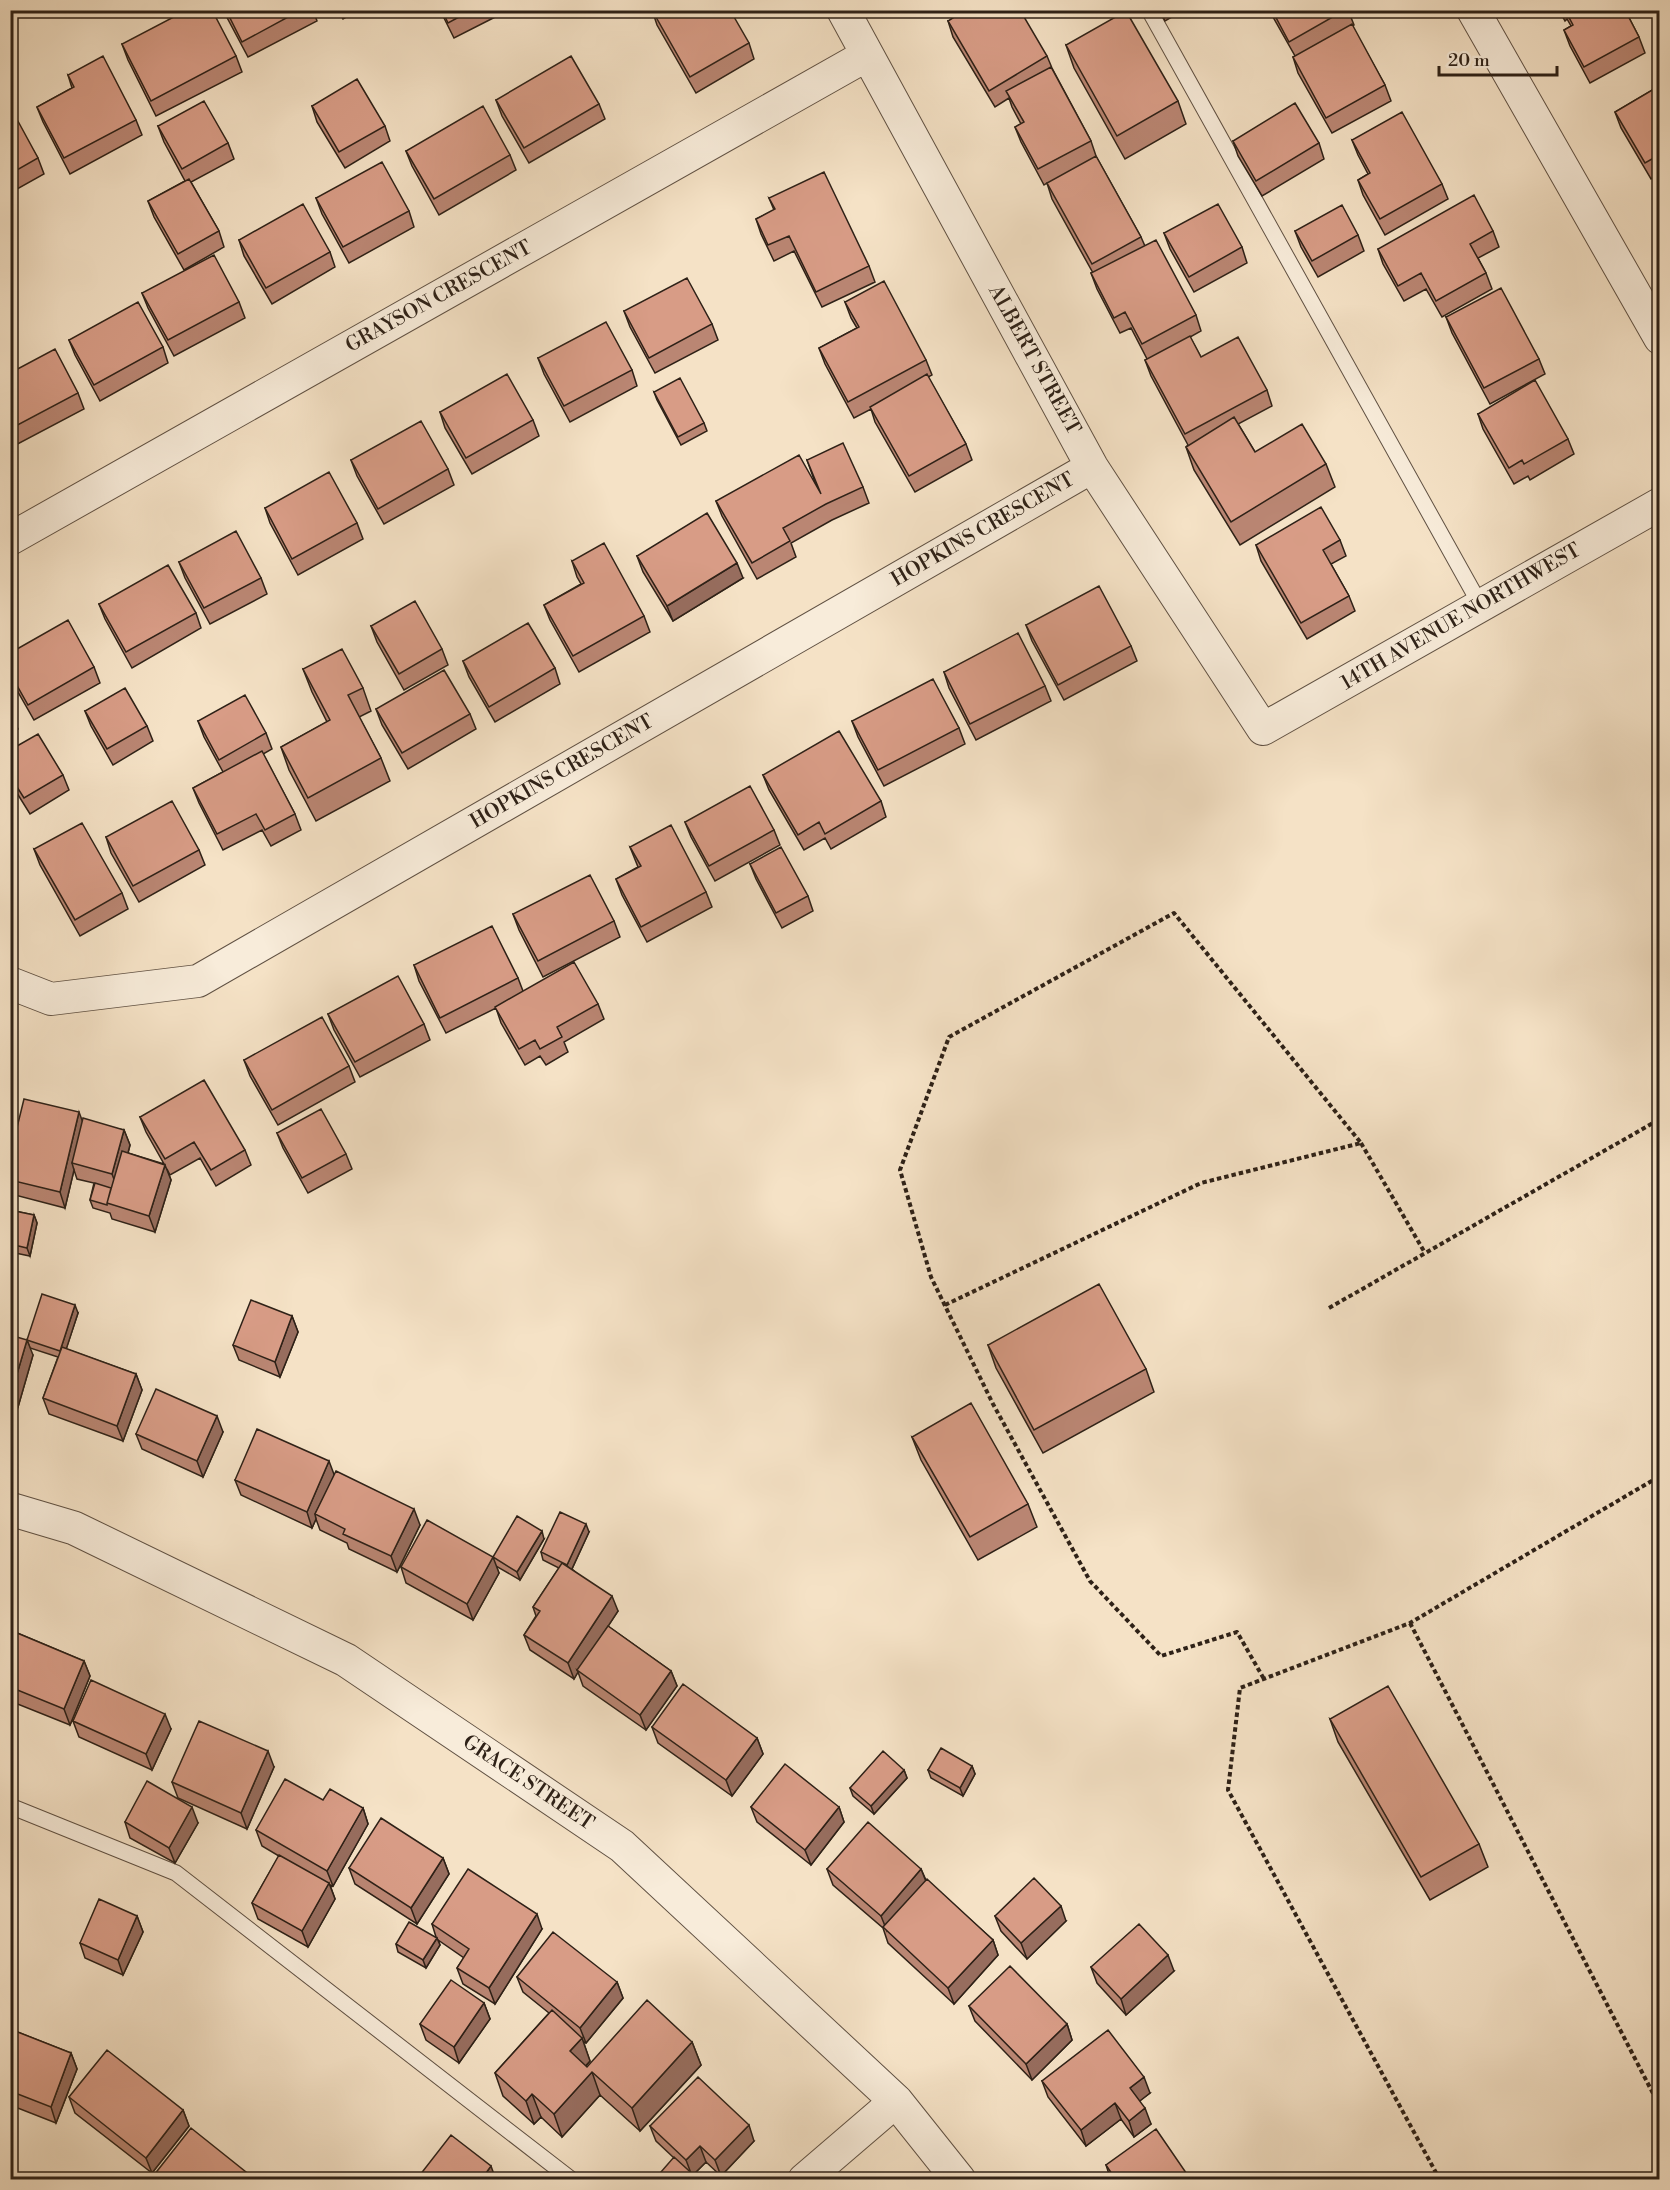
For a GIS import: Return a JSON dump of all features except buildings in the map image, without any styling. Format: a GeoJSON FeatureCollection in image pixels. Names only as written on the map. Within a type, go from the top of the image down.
{"type":"FeatureCollection","features":[{"type":"Feature","properties":{"kind":"street","name":"ALBERT STREET"},"geometry":{"type":"LineString","coordinates":[[843,10],[1092,467],[1263,729]]}},
{"type":"Feature","properties":{"kind":"street"},"geometry":{"type":"LineString","coordinates":[[1473,10],[1659,338]]}},
{"type":"Feature","properties":{"kind":"street","name":"GRAYSON CRESCENT"},"geometry":{"type":"LineString","coordinates":[[10,539],[867,55]]}},
{"type":"Feature","properties":{"kind":"street","name":"HOPKINS CRESCENT"},"geometry":{"type":"LineString","coordinates":[[10,983],[51,999],[198,981],[1092,467]]}},
{"type":"Feature","properties":{"kind":"street","name":"14TH AVENUE NORTHWEST"},"geometry":{"type":"LineString","coordinates":[[1263,729],[1659,504]]}},
{"type":"Feature","properties":{"kind":"street","name":"GRACE STREET"},"geometry":{"type":"LineString","coordinates":[[10,1509],[74,1528],[346,1660],[622,1846],[896,2101],[959,2180]]}},
{"type":"Feature","properties":{"kind":"street"},"geometry":{"type":"LineString","coordinates":[[804,2180],[896,2101]]}},
{"type":"Feature","properties":{"kind":"lane"},"geometry":{"type":"LineString","coordinates":[[1149,10],[1481,606]]}},
{"type":"Feature","properties":{"kind":"lane"},"geometry":{"type":"LineString","coordinates":[[10,1806],[176,1873],[572,2180]]}},
{"type":"Feature","properties":{"kind":"path"},"geometry":{"type":"LineString","coordinates":[[1264,1679],[1238,1632],[1161,1656],[1090,1581],[993,1404],[931,1277],[900,1170],[949,1038],[1174,912],[1361,1143],[1425,1254]]}},
{"type":"Feature","properties":{"kind":"path"},"geometry":{"type":"LineString","coordinates":[[1329,1308],[1659,1119]]}},
{"type":"Feature","properties":{"kind":"path"},"geometry":{"type":"LineString","coordinates":[[945,1305],[1201,1183],[1361,1143]]}},
{"type":"Feature","properties":{"kind":"path"},"geometry":{"type":"LineString","coordinates":[[1440,2180],[1228,1790],[1240,1688],[1410,1623],[1659,1476]]}},
{"type":"Feature","properties":{"kind":"path"},"geometry":{"type":"LineString","coordinates":[[1410,1623],[1659,2107]]}},
{"type":"Feature","properties":{"kind":"path"},"geometry":{"type":"LineString","coordinates":[[1654,2180],[1659,2170]]}}]}
